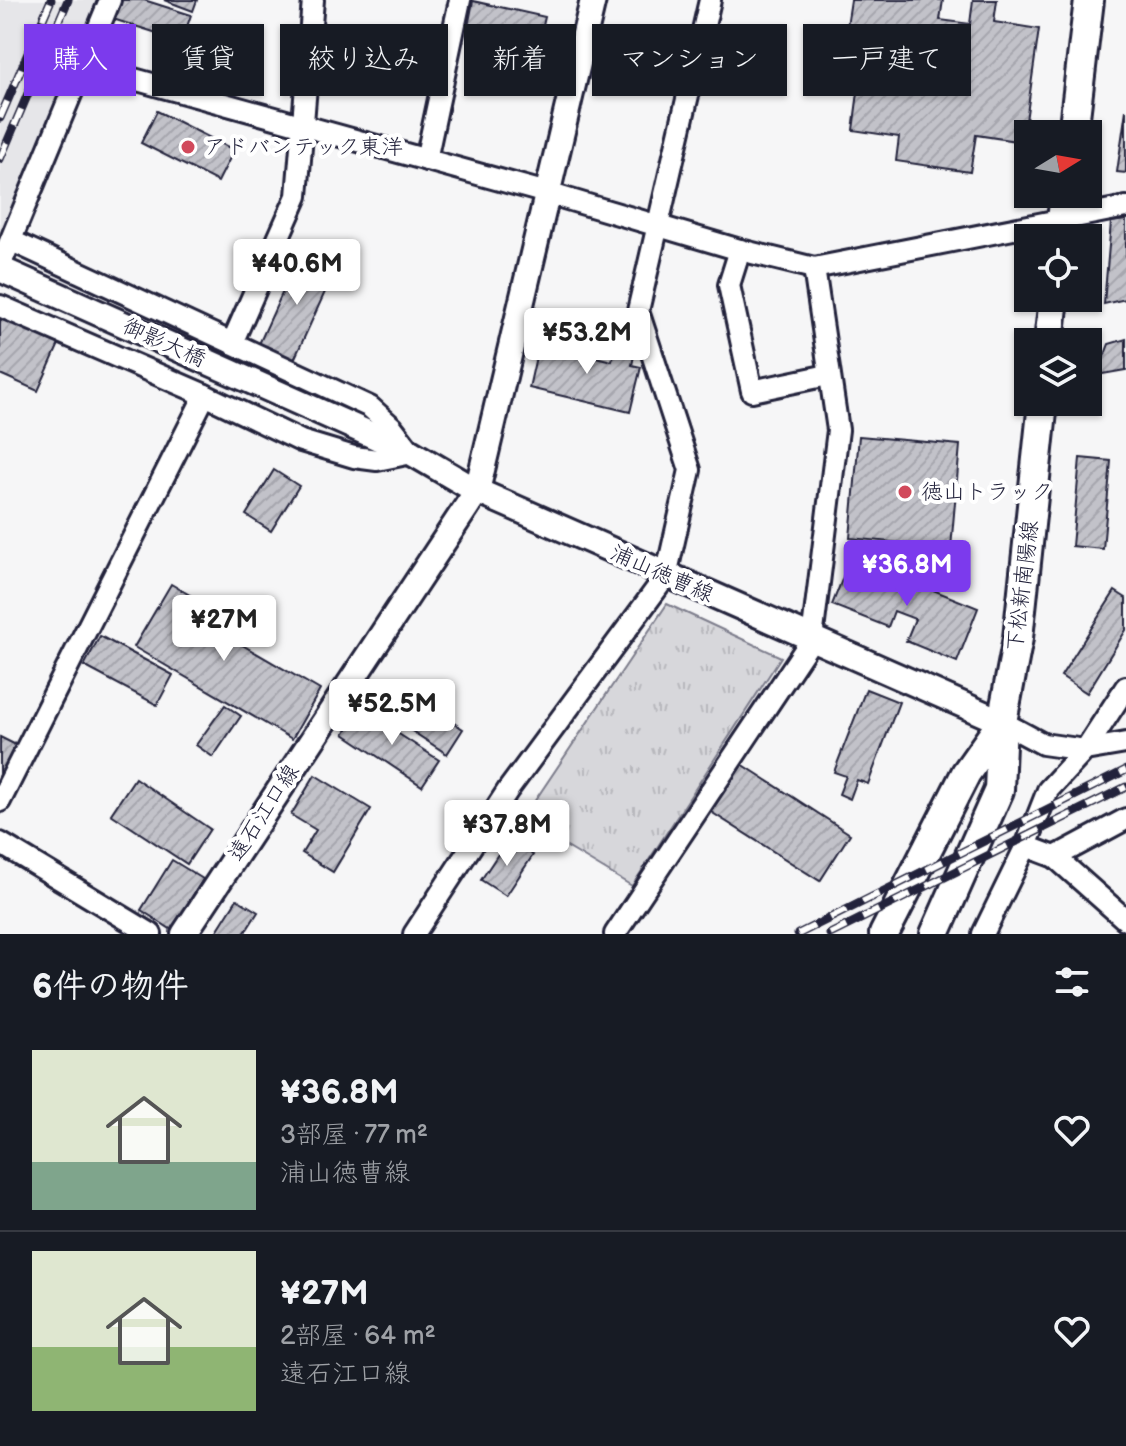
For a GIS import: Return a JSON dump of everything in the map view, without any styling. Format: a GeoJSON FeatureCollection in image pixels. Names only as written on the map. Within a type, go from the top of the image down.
{"type":"FeatureCollection","features":[{"type":"Feature","properties":{"kind":"main road"},"geometry":{"type":"LineString","coordinates":[[1075,120],[1089,0]]}},
{"type":"Feature","properties":{"kind":"main road","name":"下松新南陽線"},"geometry":{"type":"LineString","coordinates":[[935,934],[999,790],[1002,722],[1018,638],[1042,416]]}},
{"type":"Feature","properties":{"kind":"main road","name":"下松新南陽線"},"geometry":{"type":"LineString","coordinates":[[884,934],[966,773],[1002,722]]}},
{"type":"Feature","properties":{"kind":"street"},"geometry":{"type":"LineString","coordinates":[[100,24],[110,0]]}},
{"type":"Feature","properties":{"kind":"street"},"geometry":{"type":"LineString","coordinates":[[232,343],[297,196],[313,0]]}},
{"type":"Feature","properties":{"kind":"street"},"geometry":{"type":"LineString","coordinates":[[426,160],[460,0]]}},
{"type":"Feature","properties":{"kind":"street"},"geometry":{"type":"LineString","coordinates":[[477,491],[593,0]]}},
{"type":"Feature","properties":{"kind":"street"},"geometry":{"type":"LineString","coordinates":[[414,934],[508,790],[666,576],[690,470],[638,311],[710,0]]}},
{"type":"Feature","properties":{"kind":"street"},"geometry":{"type":"LineString","coordinates":[[136,80],[547,193],[740,250],[814,268],[1062,217],[1126,207]]}},
{"type":"Feature","properties":{"kind":"street"},"geometry":{"type":"LineString","coordinates":[[0,268],[70,96]]}},
{"type":"Feature","properties":{"kind":"street"},"geometry":{"type":"LineString","coordinates":[[0,306],[205,395],[301,441],[354,457],[377,460],[412,453],[392,427],[370,407],[12,241]]}},
{"type":"Feature","properties":{"kind":"street"},"geometry":{"type":"LineString","coordinates":[[740,250],[729,285],[752,391],[828,375]]}},
{"type":"Feature","properties":{"kind":"street","name":"御影大橋"},"geometry":{"type":"LineString","coordinates":[[0,268],[327,416]]}},
{"type":"Feature","properties":{"kind":"street"},"geometry":{"type":"LineString","coordinates":[[615,934],[812,639],[838,430],[814,268]]}},
{"type":"Feature","properties":{"kind":"street"},"geometry":{"type":"LineString","coordinates":[[0,801],[205,395]]}},
{"type":"Feature","properties":{"kind":"street","name":"浦山徳曹線"},"geometry":{"type":"LineString","coordinates":[[327,416],[412,453],[477,491],[1002,722]]}},
{"type":"Feature","properties":{"kind":"street","name":"遠石江口線"},"geometry":{"type":"LineString","coordinates":[[184,934],[477,491]]}},
{"type":"Feature","properties":{"kind":"street"},"geometry":{"type":"LineString","coordinates":[[983,934],[1026,846],[1048,790],[1085,750],[1126,687]]}},
{"type":"Feature","properties":{"kind":"street"},"geometry":{"type":"LineString","coordinates":[[1002,722],[1043,744],[1085,750],[1126,743]]}},
{"type":"Feature","properties":{"kind":"street"},"geometry":{"type":"LineString","coordinates":[[1055,857],[1126,819]]}},
{"type":"Feature","properties":{"kind":"street"},"geometry":{"type":"LineString","coordinates":[[0,843],[151,934]]}},
{"type":"Feature","properties":{"kind":"street"},"geometry":{"type":"LineString","coordinates":[[1026,846],[1055,857],[1126,920]]}},
{"type":"Feature","properties":{"kind":"shaded area"},"geometry":{"type":"Polygon","coordinates":[[[0,0],[98,0],[88,24],[24,24],[24,96],[59,96],[0,240],[0,0]]]}},
{"type":"Feature","properties":{"kind":"green space"},"geometry":{"type":"Polygon","coordinates":[[[667,604],[781,657],[632,886],[522,820],[667,604]]]}},
{"type":"Feature","properties":{"kind":"building"},"geometry":{"type":"Polygon","coordinates":[[[119,0],[144,0],[191,15],[188,24],[152,24],[152,31],[113,19],[119,0]]]}},
{"type":"Feature","properties":{"kind":"building"},"geometry":{"type":"Polygon","coordinates":[[[164,0],[197,0],[193,11],[164,0]]]}},
{"type":"Feature","properties":{"kind":"building"},"geometry":{"type":"Polygon","coordinates":[[[851,0],[943,0],[940,20],[970,24],[847,24],[851,0]]]}},
{"type":"Feature","properties":{"kind":"building"},"geometry":{"type":"Polygon","coordinates":[[[973,0],[997,0],[994,22],[1039,29],[1026,120],[1014,120],[1014,141],[976,135],[970,172],[896,161],[899,137],[853,130],[858,96],[971,96],[970,24],[973,0]]]}},
{"type":"Feature","properties":{"kind":"building"},"geometry":{"type":"Polygon","coordinates":[[[473,1],[545,17],[543,24],[469,24],[473,1]]]}},
{"type":"Feature","properties":{"kind":"building"},"geometry":{"type":"Polygon","coordinates":[[[1126,110],[1126,173],[1117,172],[1126,110]]]}},
{"type":"Feature","properties":{"kind":"building","name":"アドバンテック東洋"},"geometry":{"type":"Polygon","coordinates":[[[157,111],[234,150],[218,182],[141,143],[157,111]]]}},
{"type":"Feature","properties":{"kind":"building"},"geometry":{"type":"Polygon","coordinates":[[[1126,220],[1126,299],[1104,304],[1111,222],[1126,220]]]}},
{"type":"Feature","properties":{"kind":"building"},"geometry":{"type":"Polygon","coordinates":[[[300,254],[335,270],[294,360],[259,344],[300,254]]]}},
{"type":"Feature","properties":{"kind":"building"},"geometry":{"type":"Polygon","coordinates":[[[0,318],[59,344],[38,391],[0,374],[0,318]]]}},
{"type":"Feature","properties":{"kind":"building"},"geometry":{"type":"Polygon","coordinates":[[[1126,339],[1126,370],[1102,374],[1102,362],[1109,344],[1126,339]]]}},
{"type":"Feature","properties":{"kind":"building"},"geometry":{"type":"Polygon","coordinates":[[[539,343],[612,361],[615,346],[635,351],[632,365],[641,367],[630,412],[529,388],[539,343]]]}},
{"type":"Feature","properties":{"kind":"building","name":"徳山トラック"},"geometry":{"type":"Polygon","coordinates":[[[859,436],[960,445],[951,548],[850,538],[859,436]]]}},
{"type":"Feature","properties":{"kind":"building"},"geometry":{"type":"Polygon","coordinates":[[[1080,458],[1111,461],[1103,549],[1072,546],[1080,458]]]}},
{"type":"Feature","properties":{"kind":"building"},"geometry":{"type":"Polygon","coordinates":[[[274,470],[299,486],[271,531],[246,515],[274,470]]]}},
{"type":"Feature","properties":{"kind":"building"},"geometry":{"type":"Polygon","coordinates":[[[851,557],[978,608],[957,662],[906,641],[915,619],[894,611],[888,627],[832,605],[851,557]]]}},
{"type":"Feature","properties":{"kind":"building"},"geometry":{"type":"Polygon","coordinates":[[[171,584],[229,618],[220,632],[320,690],[292,739],[134,647],[171,584]]]}},
{"type":"Feature","properties":{"kind":"building"},"geometry":{"type":"Polygon","coordinates":[[[1115,591],[1126,598],[1126,630],[1087,693],[1061,676],[1115,591]]]}},
{"type":"Feature","properties":{"kind":"building"},"geometry":{"type":"Polygon","coordinates":[[[100,636],[173,675],[157,705],[84,666],[100,636]]]}},
{"type":"Feature","properties":{"kind":"building"},"geometry":{"type":"Polygon","coordinates":[[[402,689],[463,729],[447,754],[386,714],[402,689]]]}},
{"type":"Feature","properties":{"kind":"building"},"geometry":{"type":"Polygon","coordinates":[[[866,689],[899,702],[868,784],[857,780],[850,799],[839,794],[846,776],[834,772],[866,689]]]}},
{"type":"Feature","properties":{"kind":"building"},"geometry":{"type":"Polygon","coordinates":[[[225,705],[241,716],[213,757],[196,745],[225,705]]]}},
{"type":"Feature","properties":{"kind":"building"},"geometry":{"type":"Polygon","coordinates":[[[360,709],[439,760],[422,786],[344,734],[360,709]]]}},
{"type":"Feature","properties":{"kind":"building"},"geometry":{"type":"Polygon","coordinates":[[[0,737],[16,745],[0,775],[0,737]]]}},
{"type":"Feature","properties":{"kind":"building"},"geometry":{"type":"Polygon","coordinates":[[[731,757],[850,834],[820,881],[700,805],[731,757]]]}},
{"type":"Feature","properties":{"kind":"building"},"geometry":{"type":"Polygon","coordinates":[[[315,775],[371,809],[333,872],[302,853],[316,830],[291,815],[315,775]]]}},
{"type":"Feature","properties":{"kind":"building"},"geometry":{"type":"Polygon","coordinates":[[[135,778],[210,829],[187,864],[111,814],[135,778]]]}},
{"type":"Feature","properties":{"kind":"building"},"geometry":{"type":"Polygon","coordinates":[[[508,839],[533,855],[506,896],[481,880],[508,839]]]}},
{"type":"Feature","properties":{"kind":"building"},"geometry":{"type":"Polygon","coordinates":[[[172,860],[203,879],[172,930],[141,910],[172,860]]]}},
{"type":"Feature","properties":{"kind":"building"},"geometry":{"type":"Polygon","coordinates":[[[237,899],[258,912],[244,934],[215,934],[237,899]]]}},
{"type":"Feature","properties":{"kind":"railway"},"geometry":{"type":"LineString","coordinates":[[0,118],[51,0]]}},
{"type":"Feature","properties":{"kind":"railway"},"geometry":{"type":"LineString","coordinates":[[0,159],[68,0]]}},
{"type":"Feature","properties":{"kind":"railway"},"geometry":{"type":"LineString","coordinates":[[798,934],[1126,770]]}},
{"type":"Feature","properties":{"kind":"railway"},"geometry":{"type":"LineString","coordinates":[[830,934],[1126,787]]}},
{"type":"Feature","properties":{"kind":"place","name":"アドバンテック東洋"},"geometry":{"type":"Point","coordinates":[188,147]}},
{"type":"Feature","properties":{"kind":"place","name":"徳山トラック"},"geometry":{"type":"Point","coordinates":[905,492]}}]}
